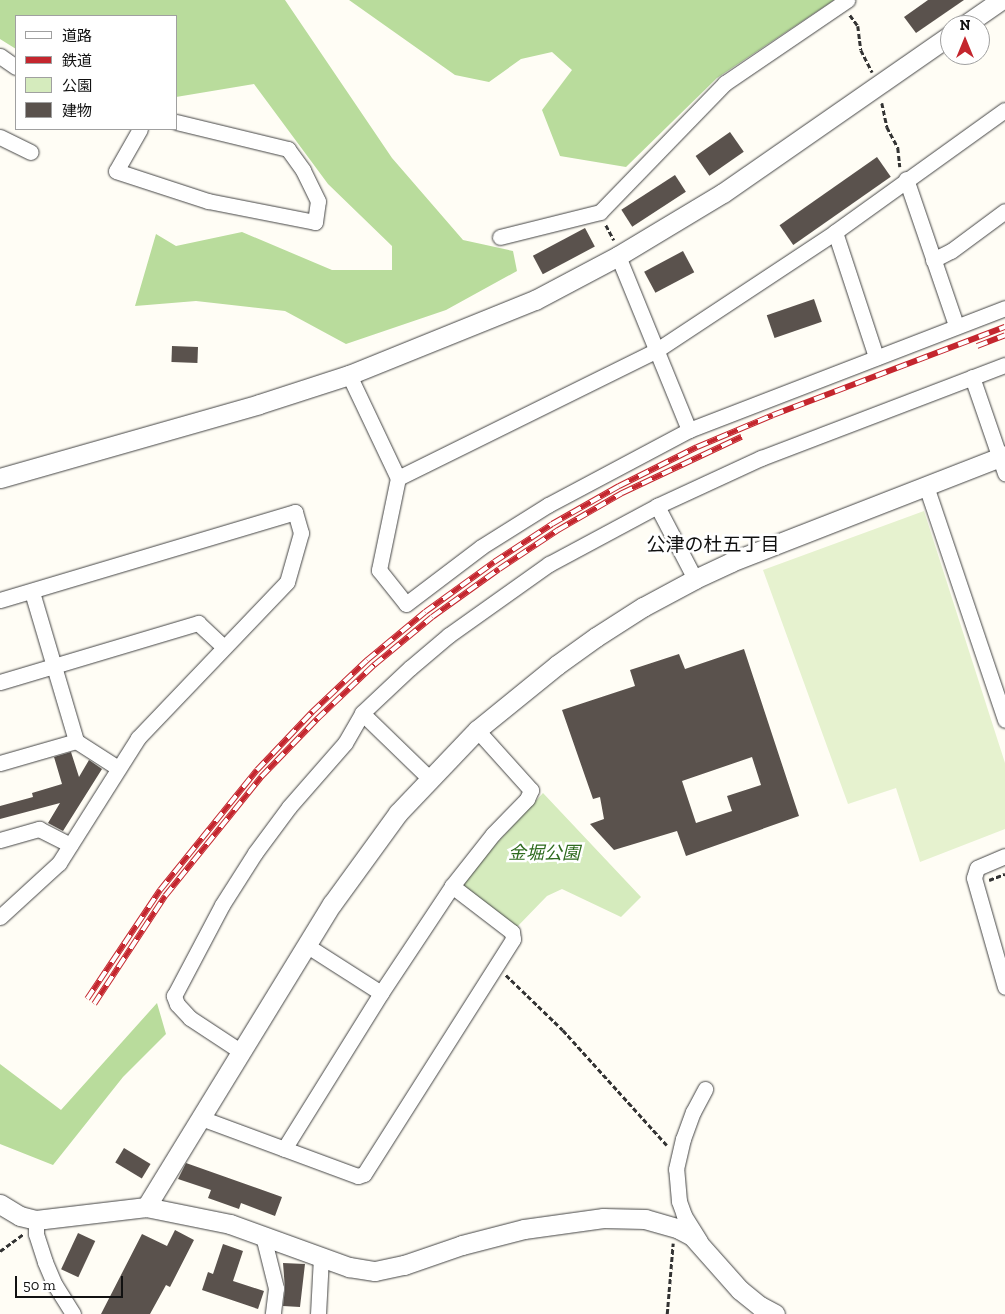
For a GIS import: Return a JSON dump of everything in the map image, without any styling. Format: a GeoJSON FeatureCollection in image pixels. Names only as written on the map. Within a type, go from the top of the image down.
{"type":"FeatureCollection","features":[{"type":"Feature","properties":{"kind":"street"},"geometry":{"type":"LineString","coordinates":[[979,15],[1001,0]]}},
{"type":"Feature","properties":{"kind":"street"},"geometry":{"type":"LineString","coordinates":[[500,237],[600,212],[725,83],[843,3]]}},
{"type":"Feature","properties":{"kind":"street"},"geometry":{"type":"LineString","coordinates":[[0,478],[259,404],[349,375],[535,300],[616,248],[722,193],[940,42]]}},
{"type":"Feature","properties":{"kind":"street"},"geometry":{"type":"LineString","coordinates":[[0,56],[15,66]]}},
{"type":"Feature","properties":{"kind":"street"},"geometry":{"type":"LineString","coordinates":[[398,478],[656,350],[835,232],[906,179],[1005,110]]}},
{"type":"Feature","properties":{"kind":"street"},"geometry":{"type":"LineString","coordinates":[[139,130],[116,171],[208,201],[315,222],[318,201],[303,170],[288,149],[178,122]]}},
{"type":"Feature","properties":{"kind":"street"},"geometry":{"type":"LineString","coordinates":[[0,137],[31,152]]}},
{"type":"Feature","properties":{"kind":"street"},"geometry":{"type":"LineString","coordinates":[[906,179],[956,325]]}},
{"type":"Feature","properties":{"kind":"street"},"geometry":{"type":"LineString","coordinates":[[933,260],[951,250],[1005,211]]}},
{"type":"Feature","properties":{"kind":"street"},"geometry":{"type":"LineString","coordinates":[[835,232],[876,357]]}},
{"type":"Feature","properties":{"kind":"street"},"geometry":{"type":"LineString","coordinates":[[616,248],[689,430]]}},
{"type":"Feature","properties":{"kind":"street"},"geometry":{"type":"LineString","coordinates":[[349,375],[398,478],[379,570],[406,604],[481,547],[548,505],[689,430],[956,325],[1005,308]]}},
{"type":"Feature","properties":{"kind":"street"},"geometry":{"type":"LineString","coordinates":[[240,1051],[190,1018],[177,1004],[174,996],[222,905],[255,853],[290,807],[345,743],[362,713],[410,668],[449,635],[549,564],[657,506],[761,458],[1005,365]]}},
{"type":"Feature","properties":{"kind":"street"},"geometry":{"type":"LineString","coordinates":[[146,1208],[240,1051],[332,904],[398,813],[477,730],[549,671],[596,637],[643,607],[695,579],[731,562],[926,486],[1003,462],[972,377]]}},
{"type":"Feature","properties":{"kind":"street"},"geometry":{"type":"LineString","coordinates":[[926,486],[1005,720]]}},
{"type":"Feature","properties":{"kind":"street"},"geometry":{"type":"LineString","coordinates":[[657,506],[695,579]]}},
{"type":"Feature","properties":{"kind":"street"},"geometry":{"type":"LineString","coordinates":[[0,600],[296,512],[302,533],[287,582],[138,738],[59,863],[0,917]]}},
{"type":"Feature","properties":{"kind":"street"},"geometry":{"type":"LineString","coordinates":[[32,592],[76,741],[118,768]]}},
{"type":"Feature","properties":{"kind":"street"},"geometry":{"type":"LineString","coordinates":[[0,682],[198,623],[224,647]]}},
{"type":"Feature","properties":{"kind":"street"},"geometry":{"type":"LineString","coordinates":[[362,713],[430,779]]}},
{"type":"Feature","properties":{"kind":"street"},"geometry":{"type":"LineString","coordinates":[[284,1149],[381,993],[452,886],[493,834],[527,798],[531,790],[477,730]]}},
{"type":"Feature","properties":{"kind":"street"},"geometry":{"type":"LineString","coordinates":[[0,763],[76,741]]}},
{"type":"Feature","properties":{"kind":"street"},"geometry":{"type":"LineString","coordinates":[[0,840],[39,829],[70,845]]}},
{"type":"Feature","properties":{"kind":"street"},"geometry":{"type":"LineString","coordinates":[[1005,856],[977,868],[974,878],[1005,987]]}},
{"type":"Feature","properties":{"kind":"street"},"geometry":{"type":"LineString","coordinates":[[201,1118],[358,1176],[364,1174],[513,939],[512,932],[452,886]]}},
{"type":"Feature","properties":{"kind":"street"},"geometry":{"type":"LineString","coordinates":[[306,945],[381,993]]}},
{"type":"Feature","properties":{"kind":"street"},"geometry":{"type":"LineString","coordinates":[[703,1247],[684,1215],[676,1183],[678,1158],[693,1112],[706,1089]]}},
{"type":"Feature","properties":{"kind":"street"},"geometry":{"type":"LineString","coordinates":[[0,1204],[36,1223],[146,1208],[230,1224],[321,1257],[349,1266],[375,1271],[404,1265],[492,1236],[574,1221],[624,1217],[645,1219],[675,1228],[692,1236],[740,1290],[775,1314]]}},
{"type":"Feature","properties":{"kind":"street"},"geometry":{"type":"LineString","coordinates":[[36,1223],[36,1234],[45,1262],[55,1285],[73,1314]]}},
{"type":"Feature","properties":{"kind":"street"},"geometry":{"type":"LineString","coordinates":[[263,1236],[276,1288],[273,1314]]}},
{"type":"Feature","properties":{"kind":"street"},"geometry":{"type":"LineString","coordinates":[[318,1314],[321,1257]]}},
{"type":"Feature","properties":{"kind":"path"},"geometry":{"type":"LineString","coordinates":[[843,3],[858,26],[861,50],[872,72]]}},
{"type":"Feature","properties":{"kind":"path"},"geometry":{"type":"LineString","coordinates":[[881,102],[887,127],[898,148],[899,164],[906,179]]}},
{"type":"Feature","properties":{"kind":"path"},"geometry":{"type":"LineString","coordinates":[[600,212],[616,248]]}},
{"type":"Feature","properties":{"kind":"path"},"geometry":{"type":"LineString","coordinates":[[513,982],[563,1030],[678,1158]]}},
{"type":"Feature","properties":{"kind":"path"},"geometry":{"type":"LineString","coordinates":[[0,1251],[36,1223]]}},
{"type":"Feature","properties":{"kind":"path"},"geometry":{"type":"LineString","coordinates":[[667,1314],[675,1228]]}},
{"type":"Feature","properties":{"kind":"green space"},"geometry":{"type":"Polygon","coordinates":[[[0,0],[285,0],[392,158],[463,240],[513,251],[517,271],[446,310],[346,344],[285,311],[196,301],[135,306],[156,234],[176,246],[242,232],[332,270],[392,270],[392,246],[328,184],[254,84],[178,97],[178,15],[15,15],[15,48],[0,39],[0,0]]]}},
{"type":"Feature","properties":{"kind":"green space"},"geometry":{"type":"Polygon","coordinates":[[[349,0],[834,0],[717,78],[626,167],[560,156],[542,110],[572,70],[552,52],[521,59],[489,82],[455,75],[349,0]]]}},
{"type":"Feature","properties":{"kind":"green space"},"geometry":{"type":"Polygon","coordinates":[[[924,511],[1005,763],[1005,829],[920,862],[896,788],[848,804],[763,570],[924,511]]]}},
{"type":"Feature","properties":{"kind":"green space","name":"金堀公園"},"geometry":{"type":"Polygon","coordinates":[[[543,793],[641,897],[621,917],[562,889],[547,896],[515,929],[460,883],[543,793]]]}},
{"type":"Feature","properties":{"kind":"green space"},"geometry":{"type":"Polygon","coordinates":[[[157,1003],[166,1034],[123,1077],[53,1165],[0,1144],[0,1064],[61,1110],[157,1003]]]}},
{"type":"Feature","properties":{"kind":"building"},"geometry":{"type":"Polygon","coordinates":[[[928,0],[964,0],[916,33],[904,17],[928,0]]]}},
{"type":"Feature","properties":{"kind":"building"},"geometry":{"type":"Polygon","coordinates":[[[730,132],[744,152],[709,176],[696,156],[730,132]]]}},
{"type":"Feature","properties":{"kind":"building"},"geometry":{"type":"Polygon","coordinates":[[[877,157],[891,177],[793,245],[780,225],[877,157]]]}},
{"type":"Feature","properties":{"kind":"building"},"geometry":{"type":"Polygon","coordinates":[[[675,175],[686,192],[632,227],[621,210],[675,175]]]}},
{"type":"Feature","properties":{"kind":"building"},"geometry":{"type":"Polygon","coordinates":[[[585,228],[595,247],[543,274],[533,256],[585,228]]]}},
{"type":"Feature","properties":{"kind":"building"},"geometry":{"type":"Polygon","coordinates":[[[683,251],[694,272],[655,293],[644,272],[683,251]]]}},
{"type":"Feature","properties":{"kind":"building"},"geometry":{"type":"Polygon","coordinates":[[[814,299],[822,322],[775,338],[767,315],[814,299]]]}},
{"type":"Feature","properties":{"kind":"building"},"geometry":{"type":"Polygon","coordinates":[[[172,346],[198,347],[197,363],[171,362],[172,346]]]}},
{"type":"Feature","properties":{"kind":"building"},"geometry":{"type":"Polygon","coordinates":[[[744,649],[799,816],[686,856],[677,831],[614,850],[590,824],[604,819],[600,797],[593,799],[562,710],[635,686],[630,670],[679,654],[685,669],[744,649]],[[752,757],[682,781],[696,823],[732,811],[727,796],[761,785],[752,757]]]}},
{"type":"Feature","properties":{"kind":"building"},"geometry":{"type":"Polygon","coordinates":[[[71,752],[79,777],[89,760],[102,769],[63,831],[48,823],[60,803],[0,819],[0,806],[33,797],[32,793],[62,784],[54,757],[71,752]]]}},
{"type":"Feature","properties":{"kind":"building"},"geometry":{"type":"Polygon","coordinates":[[[124,1148],[151,1164],[142,1179],[115,1163],[124,1148]]]}},
{"type":"Feature","properties":{"kind":"building"},"geometry":{"type":"Polygon","coordinates":[[[186,1163],[282,1197],[275,1216],[241,1203],[239,1209],[208,1198],[211,1190],[178,1179],[186,1163]]]}},
{"type":"Feature","properties":{"kind":"building"},"geometry":{"type":"Polygon","coordinates":[[[175,1230],[194,1240],[170,1287],[166,1285],[150,1314],[101,1314],[142,1234],[167,1246],[175,1230]]]}},
{"type":"Feature","properties":{"kind":"building"},"geometry":{"type":"Polygon","coordinates":[[[78,1233],[95,1241],[78,1277],[61,1269],[78,1233]]]}},
{"type":"Feature","properties":{"kind":"building"},"geometry":{"type":"Polygon","coordinates":[[[223,1244],[243,1251],[233,1281],[264,1291],[258,1309],[202,1290],[208,1272],[213,1274],[223,1244]]]}},
{"type":"Feature","properties":{"kind":"building"},"geometry":{"type":"Polygon","coordinates":[[[283,1263],[305,1264],[300,1307],[283,1306],[285,1289],[283,1263]]]}},
{"type":"Feature","properties":{"kind":"railway"},"geometry":{"type":"LineString","coordinates":[[87,999],[160,890],[257,770],[312,712],[367,660],[425,612],[494,562],[552,524],[619,486],[697,447],[773,415],[1005,327]]}},
{"type":"Feature","properties":{"kind":"railway"},"geometry":{"type":"LineString","coordinates":[[977,346],[1005,335]]}},
{"type":"Feature","properties":{"kind":"railway"},"geometry":{"type":"LineString","coordinates":[[94,1004],[165,896],[261,777],[317,719],[374,665],[432,617],[558,530],[622,493],[741,437]]}},
{"type":"Feature","properties":{"kind":"district","name":"公津の杜五丁目"},"geometry":{"type":"Point","coordinates":[713,545]}}]}
